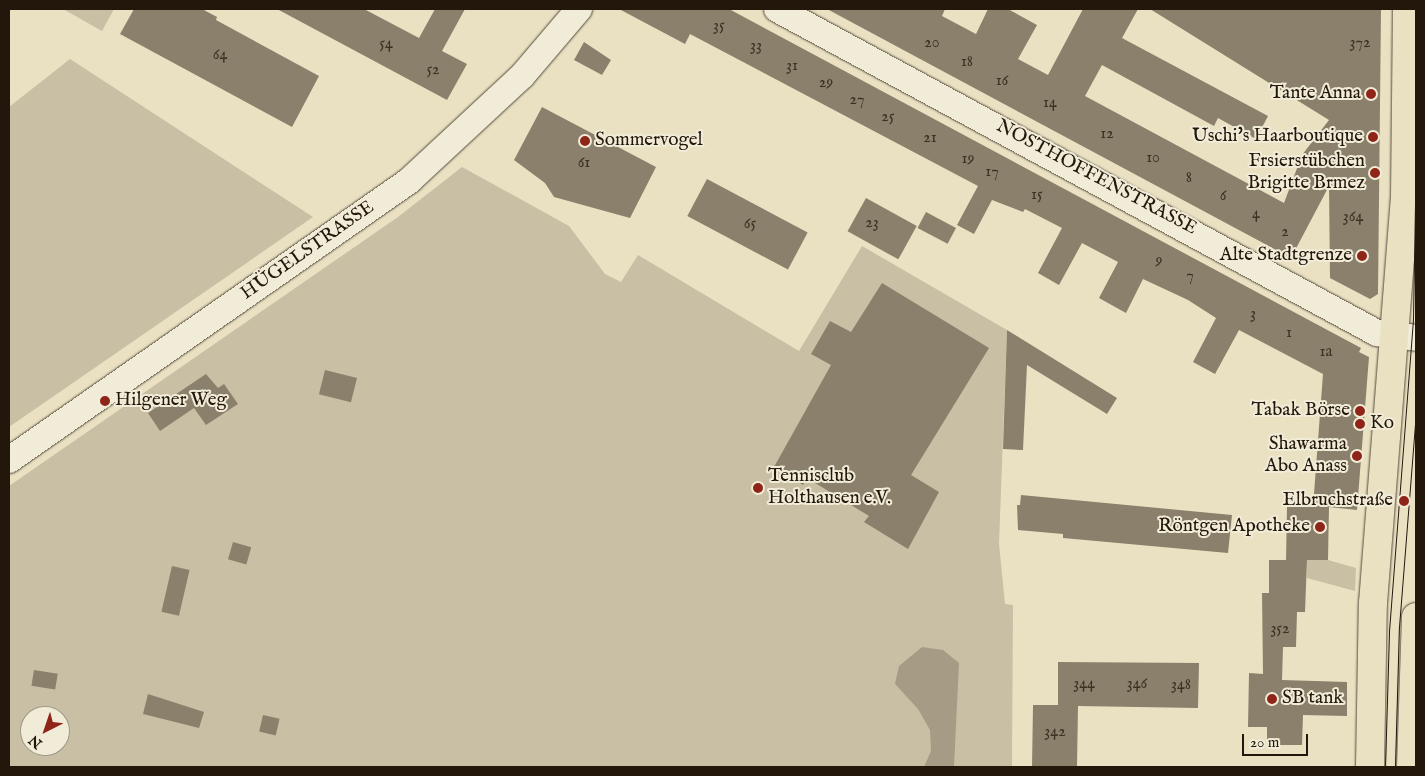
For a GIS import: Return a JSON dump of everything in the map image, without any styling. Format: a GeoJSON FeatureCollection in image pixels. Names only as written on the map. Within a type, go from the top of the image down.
{"type":"FeatureCollection","features":[{"type":"Feature","properties":{"kind":"main road"},"geometry":{"type":"LineString","coordinates":[[1370,767],[1373,604],[1405,336],[1407,9]]}},
{"type":"Feature","properties":{"kind":"main road"},"geometry":{"type":"LineString","coordinates":[[1411,767],[1416,617]]}},
{"type":"Feature","properties":{"kind":"street","name":"HÜGELSTRASSE"},"geometry":{"type":"LineString","coordinates":[[9,460],[410,180],[522,76],[579,9]]}},
{"type":"Feature","properties":{"kind":"street","name":"NOSTHOFFENSTRASSE"},"geometry":{"type":"LineString","coordinates":[[778,9],[1369,328],[1405,336]]}},
{"type":"Feature","properties":{"kind":"shaded area"},"geometry":{"type":"Polygon","coordinates":[[[63,9],[114,9],[102,31],[63,9]]]}},
{"type":"Feature","properties":{"kind":"shaded area"},"geometry":{"type":"Polygon","coordinates":[[[70,59],[313,217],[9,427],[9,107],[70,59]]]}},
{"type":"Feature","properties":{"kind":"shaded area"},"geometry":{"type":"Polygon","coordinates":[[[462,167],[569,226],[605,274],[621,282],[638,255],[799,351],[862,246],[1007,330],[999,544],[1005,604],[1013,605],[1012,767],[9,767],[9,486],[398,217],[462,167]]]}},
{"type":"Feature","properties":{"kind":"shaded area"},"geometry":{"type":"Polygon","coordinates":[[[1307,560],[1328,560],[1356,568],[1355,591],[1307,578],[1307,560]]]}},
{"type":"Feature","properties":{"kind":"shaded area"},"geometry":{"type":"Polygon","coordinates":[[[922,647],[943,650],[959,663],[954,767],[924,767],[931,751],[930,730],[918,709],[895,684],[899,666],[922,647]]]}},
{"type":"Feature","properties":{"kind":"building"},"geometry":{"type":"Polygon","coordinates":[[[134,9],[202,9],[217,17],[216,20],[319,76],[292,127],[120,34],[134,9]]]}},
{"type":"Feature","properties":{"kind":"building"},"geometry":{"type":"Polygon","coordinates":[[[277,9],[364,9],[419,38],[435,9],[465,9],[442,51],[467,64],[447,100],[277,9]]]}},
{"type":"Feature","properties":{"kind":"building"},"geometry":{"type":"Polygon","coordinates":[[[619,9],[729,9],[1361,348],[1359,352],[1369,357],[1357,510],[1329,507],[1328,560],[1307,560],[1305,612],[1297,612],[1296,647],[1283,647],[1282,680],[1347,682],[1347,716],[1303,715],[1302,745],[1267,745],[1267,727],[1248,727],[1249,673],[1263,674],[1262,593],[1269,593],[1269,560],[1286,560],[1287,507],[1313,507],[1323,374],[1239,330],[1215,374],[1193,362],[1216,318],[1188,300],[1143,279],[1126,313],[1099,298],[1118,262],[1082,243],[1059,285],[1038,273],[1062,228],[1025,209],[1023,212],[992,200],[974,234],[957,225],[978,186],[690,34],[685,44],[619,9]]]}},
{"type":"Feature","properties":{"kind":"building"},"geometry":{"type":"Polygon","coordinates":[[[827,9],[945,9],[942,16],[976,34],[988,9],[1008,9],[1037,25],[1018,59],[1048,75],[1083,9],[1138,9],[1122,38],[1268,116],[1256,139],[1218,118],[1214,126],[1102,65],[1085,96],[1284,203],[1302,155],[1329,120],[1150,9],[1381,9],[1378,294],[1370,299],[1330,278],[1329,186],[1291,258],[827,9]]]}},
{"type":"Feature","properties":{"kind":"building"},"geometry":{"type":"Polygon","coordinates":[[[584,42],[611,60],[602,75],[574,60],[584,42]]]}},
{"type":"Feature","properties":{"kind":"building"},"geometry":{"type":"Polygon","coordinates":[[[542,107],[656,167],[630,218],[554,197],[545,183],[514,160],[542,107]]]}},
{"type":"Feature","properties":{"kind":"building"},"geometry":{"type":"Polygon","coordinates":[[[707,179],[808,233],[788,270],[687,216],[707,179]]]}},
{"type":"Feature","properties":{"kind":"building"},"geometry":{"type":"Polygon","coordinates":[[[866,198],[917,226],[898,259],[848,231],[866,198]]]}},
{"type":"Feature","properties":{"kind":"building"},"geometry":{"type":"Polygon","coordinates":[[[926,212],[956,228],[948,244],[918,228],[926,212]]]}},
{"type":"Feature","properties":{"kind":"building"},"geometry":{"type":"Polygon","coordinates":[[[882,283],[989,348],[911,475],[939,492],[908,549],[864,522],[869,516],[807,478],[803,485],[774,467],[831,365],[811,354],[830,321],[851,332],[882,283]]]}},
{"type":"Feature","properties":{"kind":"building"},"geometry":{"type":"Polygon","coordinates":[[[1007,330],[1117,398],[1107,414],[1027,365],[1023,450],[1003,449],[1007,330]]]}},
{"type":"Feature","properties":{"kind":"building"},"geometry":{"type":"Polygon","coordinates":[[[325,370],[357,378],[351,402],[319,394],[325,370]]]}},
{"type":"Feature","properties":{"kind":"building"},"geometry":{"type":"Polygon","coordinates":[[[206,374],[218,388],[224,384],[238,404],[206,425],[194,408],[160,431],[148,413],[206,374]]]}},
{"type":"Feature","properties":{"kind":"building"},"geometry":{"type":"Polygon","coordinates":[[[1021,495],[1232,515],[1228,553],[1063,538],[1063,534],[1018,530],[1017,505],[1020,505],[1021,495]]]}},
{"type":"Feature","properties":{"kind":"building"},"geometry":{"type":"Polygon","coordinates":[[[233,542],[251,547],[246,565],[228,559],[233,542]]]}},
{"type":"Feature","properties":{"kind":"building"},"geometry":{"type":"Polygon","coordinates":[[[172,566],[190,570],[179,616],[161,612],[172,566]]]}},
{"type":"Feature","properties":{"kind":"building"},"geometry":{"type":"Polygon","coordinates":[[[1058,662],[1199,663],[1198,708],[1078,706],[1077,767],[1032,767],[1033,705],[1058,705],[1058,662]]]}},
{"type":"Feature","properties":{"kind":"building"},"geometry":{"type":"Polygon","coordinates":[[[34,670],[58,674],[55,690],[31,686],[34,670]]]}},
{"type":"Feature","properties":{"kind":"building"},"geometry":{"type":"Polygon","coordinates":[[[148,694],[204,712],[199,728],[143,714],[148,694]]]}},
{"type":"Feature","properties":{"kind":"building"},"geometry":{"type":"Polygon","coordinates":[[[263,715],[280,719],[276,735],[259,732],[263,715]]]}},
{"type":"Feature","properties":{"kind":"tram line"},"geometry":{"type":"LineString","coordinates":[[1385,767],[1389,631],[1413,319],[1416,146]]}},
{"type":"Feature","properties":{"kind":"tram line"},"geometry":{"type":"LineString","coordinates":[[1395,767],[1399,627],[1416,410]]}},
{"type":"Feature","properties":{"kind":"place","name":"Tante Anna"},"geometry":{"type":"Point","coordinates":[1371,94]}},
{"type":"Feature","properties":{"kind":"place","name":"Uschi's Haarboutique"},"geometry":{"type":"Point","coordinates":[1373,137]}},
{"type":"Feature","properties":{"kind":"place","name":"Sommervogel"},"geometry":{"type":"Point","coordinates":[585,141]}},
{"type":"Feature","properties":{"kind":"place","name":"Frsierstübchen Brigitte Brmez"},"geometry":{"type":"Point","coordinates":[1375,173]}},
{"type":"Feature","properties":{"kind":"place","name":"Alte Stadtgrenze"},"geometry":{"type":"Point","coordinates":[1362,256]}},
{"type":"Feature","properties":{"kind":"place","name":"Hilgener Weg"},"geometry":{"type":"Point","coordinates":[105,401]}},
{"type":"Feature","properties":{"kind":"place","name":"Tabak Börse"},"geometry":{"type":"Point","coordinates":[1360,411]}},
{"type":"Feature","properties":{"kind":"place","name":"Ko"},"geometry":{"type":"Point","coordinates":[1360,424]}},
{"type":"Feature","properties":{"kind":"place","name":"Shawarma Abo Anass"},"geometry":{"type":"Point","coordinates":[1357,456]}},
{"type":"Feature","properties":{"kind":"place","name":"Tennisclub Holthausen e.V."},"geometry":{"type":"Point","coordinates":[758,488]}},
{"type":"Feature","properties":{"kind":"place","name":"Elbruchstraße"},"geometry":{"type":"Point","coordinates":[1404,501]}},
{"type":"Feature","properties":{"kind":"place","name":"Röntgen Apotheke"},"geometry":{"type":"Point","coordinates":[1320,527]}},
{"type":"Feature","properties":{"kind":"place","name":"SB tank"},"geometry":{"type":"Point","coordinates":[1272,699]}}]}
